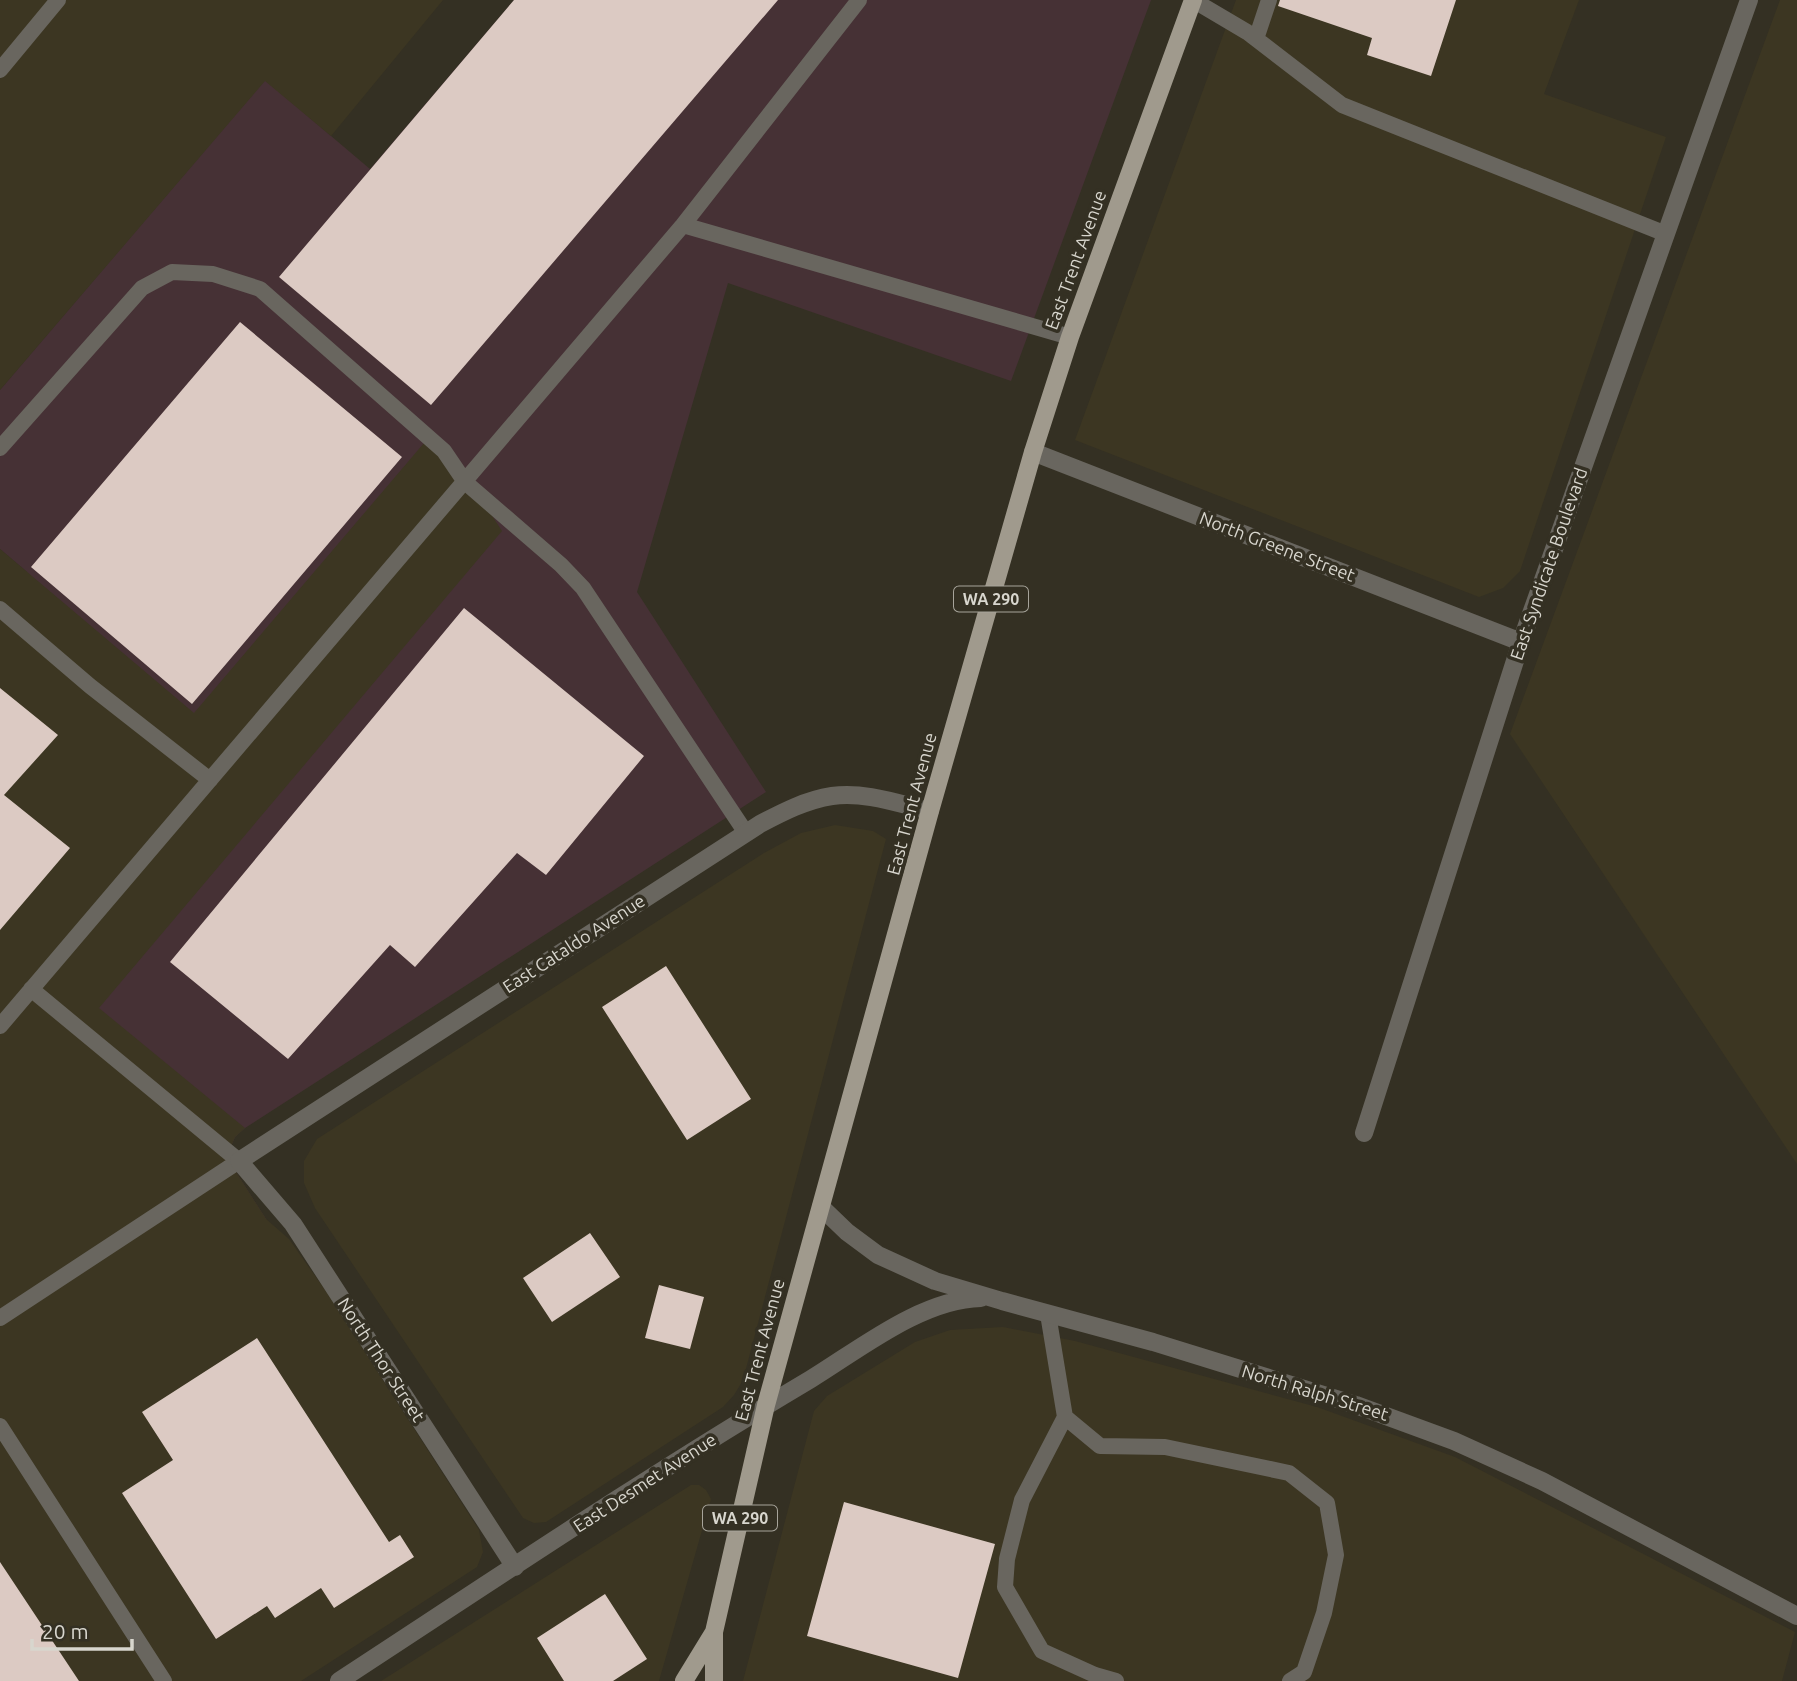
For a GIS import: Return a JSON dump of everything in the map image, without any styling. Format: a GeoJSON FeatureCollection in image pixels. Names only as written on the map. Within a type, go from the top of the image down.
{"type":"FeatureCollection","features":[{"type":"Feature","properties":{"kind":"main road","name":"East Trent Avenue"},"geometry":{"type":"LineString","coordinates":[[715,1681],[714,1632],[766,1405],[930,811],[1033,452],[1070,337],[1193,0]]}},
{"type":"Feature","properties":{"kind":"main road","name":"East Trent Avenue"},"geometry":{"type":"LineString","coordinates":[[684,1681],[714,1632]]}},
{"type":"Feature","properties":{"kind":"street","name":"East Syndicate Boulevard"},"geometry":{"type":"LineString","coordinates":[[1364,1133],[1521,642],[1749,0]]}},
{"type":"Feature","properties":{"kind":"street","name":"North Greene Street"},"geometry":{"type":"LineString","coordinates":[[1033,452],[1521,642]]}},
{"type":"Feature","properties":{"kind":"street","name":"East Cataldo Avenue"},"geometry":{"type":"LineString","coordinates":[[239,1161],[746,834],[789,809],[834,795],[863,797],[930,811]]}},
{"type":"Feature","properties":{"kind":"street","name":"North Thor Street"},"geometry":{"type":"LineString","coordinates":[[239,1161],[293,1224],[515,1567]]}},
{"type":"Feature","properties":{"kind":"street","name":"North Ralph Street"},"geometry":{"type":"LineString","coordinates":[[821,1207],[878,1255],[935,1281],[1153,1342],[1423,1428],[1542,1481],[1797,1616]]}},
{"type":"Feature","properties":{"kind":"street","name":"East Desmet Avenue"},"geometry":{"type":"LineString","coordinates":[[339,1681],[766,1405],[922,1313],[968,1298],[1002,1301]]}},
{"type":"Feature","properties":{"kind":"lane"},"geometry":{"type":"LineString","coordinates":[[0,70],[58,0]]}},
{"type":"Feature","properties":{"kind":"lane"},"geometry":{"type":"LineString","coordinates":[[0,1026],[683,225],[859,0]]}},
{"type":"Feature","properties":{"kind":"lane"},"geometry":{"type":"LineString","coordinates":[[1193,0],[1256,39],[1342,105],[1666,234]]}},
{"type":"Feature","properties":{"kind":"lane"},"geometry":{"type":"LineString","coordinates":[[1256,39],[1269,0]]}},
{"type":"Feature","properties":{"kind":"lane"},"geometry":{"type":"LineString","coordinates":[[683,225],[1070,337]]}},
{"type":"Feature","properties":{"kind":"lane"},"geometry":{"type":"LineString","coordinates":[[0,449],[142,288],[172,272],[213,274],[260,289],[444,451],[465,482],[561,565],[583,588],[746,834]]}},
{"type":"Feature","properties":{"kind":"lane"},"geometry":{"type":"LineString","coordinates":[[0,609],[90,685],[210,780]]}},
{"type":"Feature","properties":{"kind":"lane"},"geometry":{"type":"LineString","coordinates":[[0,1318],[239,1161],[31,989]]}},
{"type":"Feature","properties":{"kind":"lane"},"geometry":{"type":"LineString","coordinates":[[1048,1314],[1065,1417],[1022,1500],[1007,1559],[1005,1587],[1042,1651],[1116,1681]]}},
{"type":"Feature","properties":{"kind":"lane"},"geometry":{"type":"LineString","coordinates":[[1065,1417],[1100,1446],[1165,1447],[1289,1473],[1327,1503],[1335,1555],[1324,1613],[1304,1672],[1290,1681]]}},
{"type":"Feature","properties":{"kind":"lane"},"geometry":{"type":"LineString","coordinates":[[0,1426],[164,1681]]}},
{"type":"Feature","properties":{"kind":"shaded area"},"geometry":{"type":"Polygon","coordinates":[[[0,0],[443,0],[331,136],[265,81],[0,390],[0,0]]]}},
{"type":"Feature","properties":{"kind":"shaded area"},"geometry":{"type":"Polygon","coordinates":[[[514,0],[1151,0],[1011,381],[728,283],[637,592],[766,792],[245,1128],[235,1137],[230,1149],[234,1169],[266,1219],[0,1390],[27,572],[0,549],[0,390],[265,80],[370,169],[514,0]]]}},
{"type":"Feature","properties":{"kind":"shaded area"},"geometry":{"type":"Polygon","coordinates":[[[1236,0],[1579,0],[1544,94],[1666,137],[1520,571],[1503,588],[1479,597],[1075,440],[1236,0]]]}},
{"type":"Feature","properties":{"kind":"shaded area"},"geometry":{"type":"Polygon","coordinates":[[[1780,0],[1797,0],[1797,1164],[1510,734],[1780,0]]]}},
{"type":"Feature","properties":{"kind":"shaded area"},"geometry":{"type":"Polygon","coordinates":[[[424,443],[471,483],[502,531],[99,1008],[245,1128],[235,1137],[230,1149],[234,1169],[266,1219],[289,1239],[325,1290],[479,1530],[483,1552],[477,1567],[301,1681],[0,1681],[0,549],[194,713],[424,443]]]}},
{"type":"Feature","properties":{"kind":"shaded area"},"geometry":{"type":"Polygon","coordinates":[[[835,825],[873,831],[886,839],[743,1380],[723,1407],[546,1522],[534,1523],[523,1518],[315,1208],[304,1183],[304,1161],[317,1139],[764,853],[801,833],[835,825]]]}},
{"type":"Feature","properties":{"kind":"shaded area"},"geometry":{"type":"Polygon","coordinates":[[[1003,1327],[1075,1341],[1317,1407],[1455,1457],[1795,1632],[1782,1681],[743,1681],[814,1411],[827,1396],[915,1342],[950,1330],[1003,1327]]]}},
{"type":"Feature","properties":{"kind":"shaded area"},"geometry":{"type":"Polygon","coordinates":[[[691,1485],[699,1485],[711,1499],[659,1681],[381,1681],[691,1485]]]}},
{"type":"Feature","properties":{"kind":"building"},"geometry":{"type":"Polygon","coordinates":[[[514,0],[778,0],[431,405],[279,277],[514,0]]]}},
{"type":"Feature","properties":{"kind":"building"},"geometry":{"type":"Polygon","coordinates":[[[1280,0],[1456,0],[1431,76],[1367,55],[1372,38],[1278,6],[1280,0]]]}},
{"type":"Feature","properties":{"kind":"building"},"geometry":{"type":"Polygon","coordinates":[[[240,322],[402,457],[192,704],[31,567],[240,322]]]}},
{"type":"Feature","properties":{"kind":"building"},"geometry":{"type":"Polygon","coordinates":[[[464,608],[644,756],[546,875],[517,853],[415,967],[390,945],[288,1059],[170,962],[464,608]]]}},
{"type":"Feature","properties":{"kind":"building"},"geometry":{"type":"Polygon","coordinates":[[[0,688],[58,735],[4,795],[70,848],[0,930],[0,688]]]}},
{"type":"Feature","properties":{"kind":"building"},"geometry":{"type":"Polygon","coordinates":[[[666,966],[751,1099],[687,1140],[602,1007],[666,966]]]}},
{"type":"Feature","properties":{"kind":"building"},"geometry":{"type":"Polygon","coordinates":[[[590,1233],[620,1277],[552,1322],[523,1278],[590,1233]]]}},
{"type":"Feature","properties":{"kind":"building"},"geometry":{"type":"Polygon","coordinates":[[[659,1285],[704,1297],[690,1349],[645,1338],[659,1285]]]}},
{"type":"Feature","properties":{"kind":"building"},"geometry":{"type":"Polygon","coordinates":[[[257,1338],[389,1542],[400,1535],[414,1557],[334,1608],[321,1588],[275,1618],[267,1606],[216,1639],[122,1493],[173,1460],[142,1412],[257,1338]]]}},
{"type":"Feature","properties":{"kind":"building"},"geometry":{"type":"Polygon","coordinates":[[[844,1502],[995,1544],[958,1678],[807,1636],[844,1502]]]}},
{"type":"Feature","properties":{"kind":"building"},"geometry":{"type":"Polygon","coordinates":[[[0,1562],[79,1681],[0,1681],[0,1562]]]}},
{"type":"Feature","properties":{"kind":"building"},"geometry":{"type":"Polygon","coordinates":[[[605,1594],[647,1659],[613,1681],[564,1681],[537,1638],[605,1594]]]}}]}
